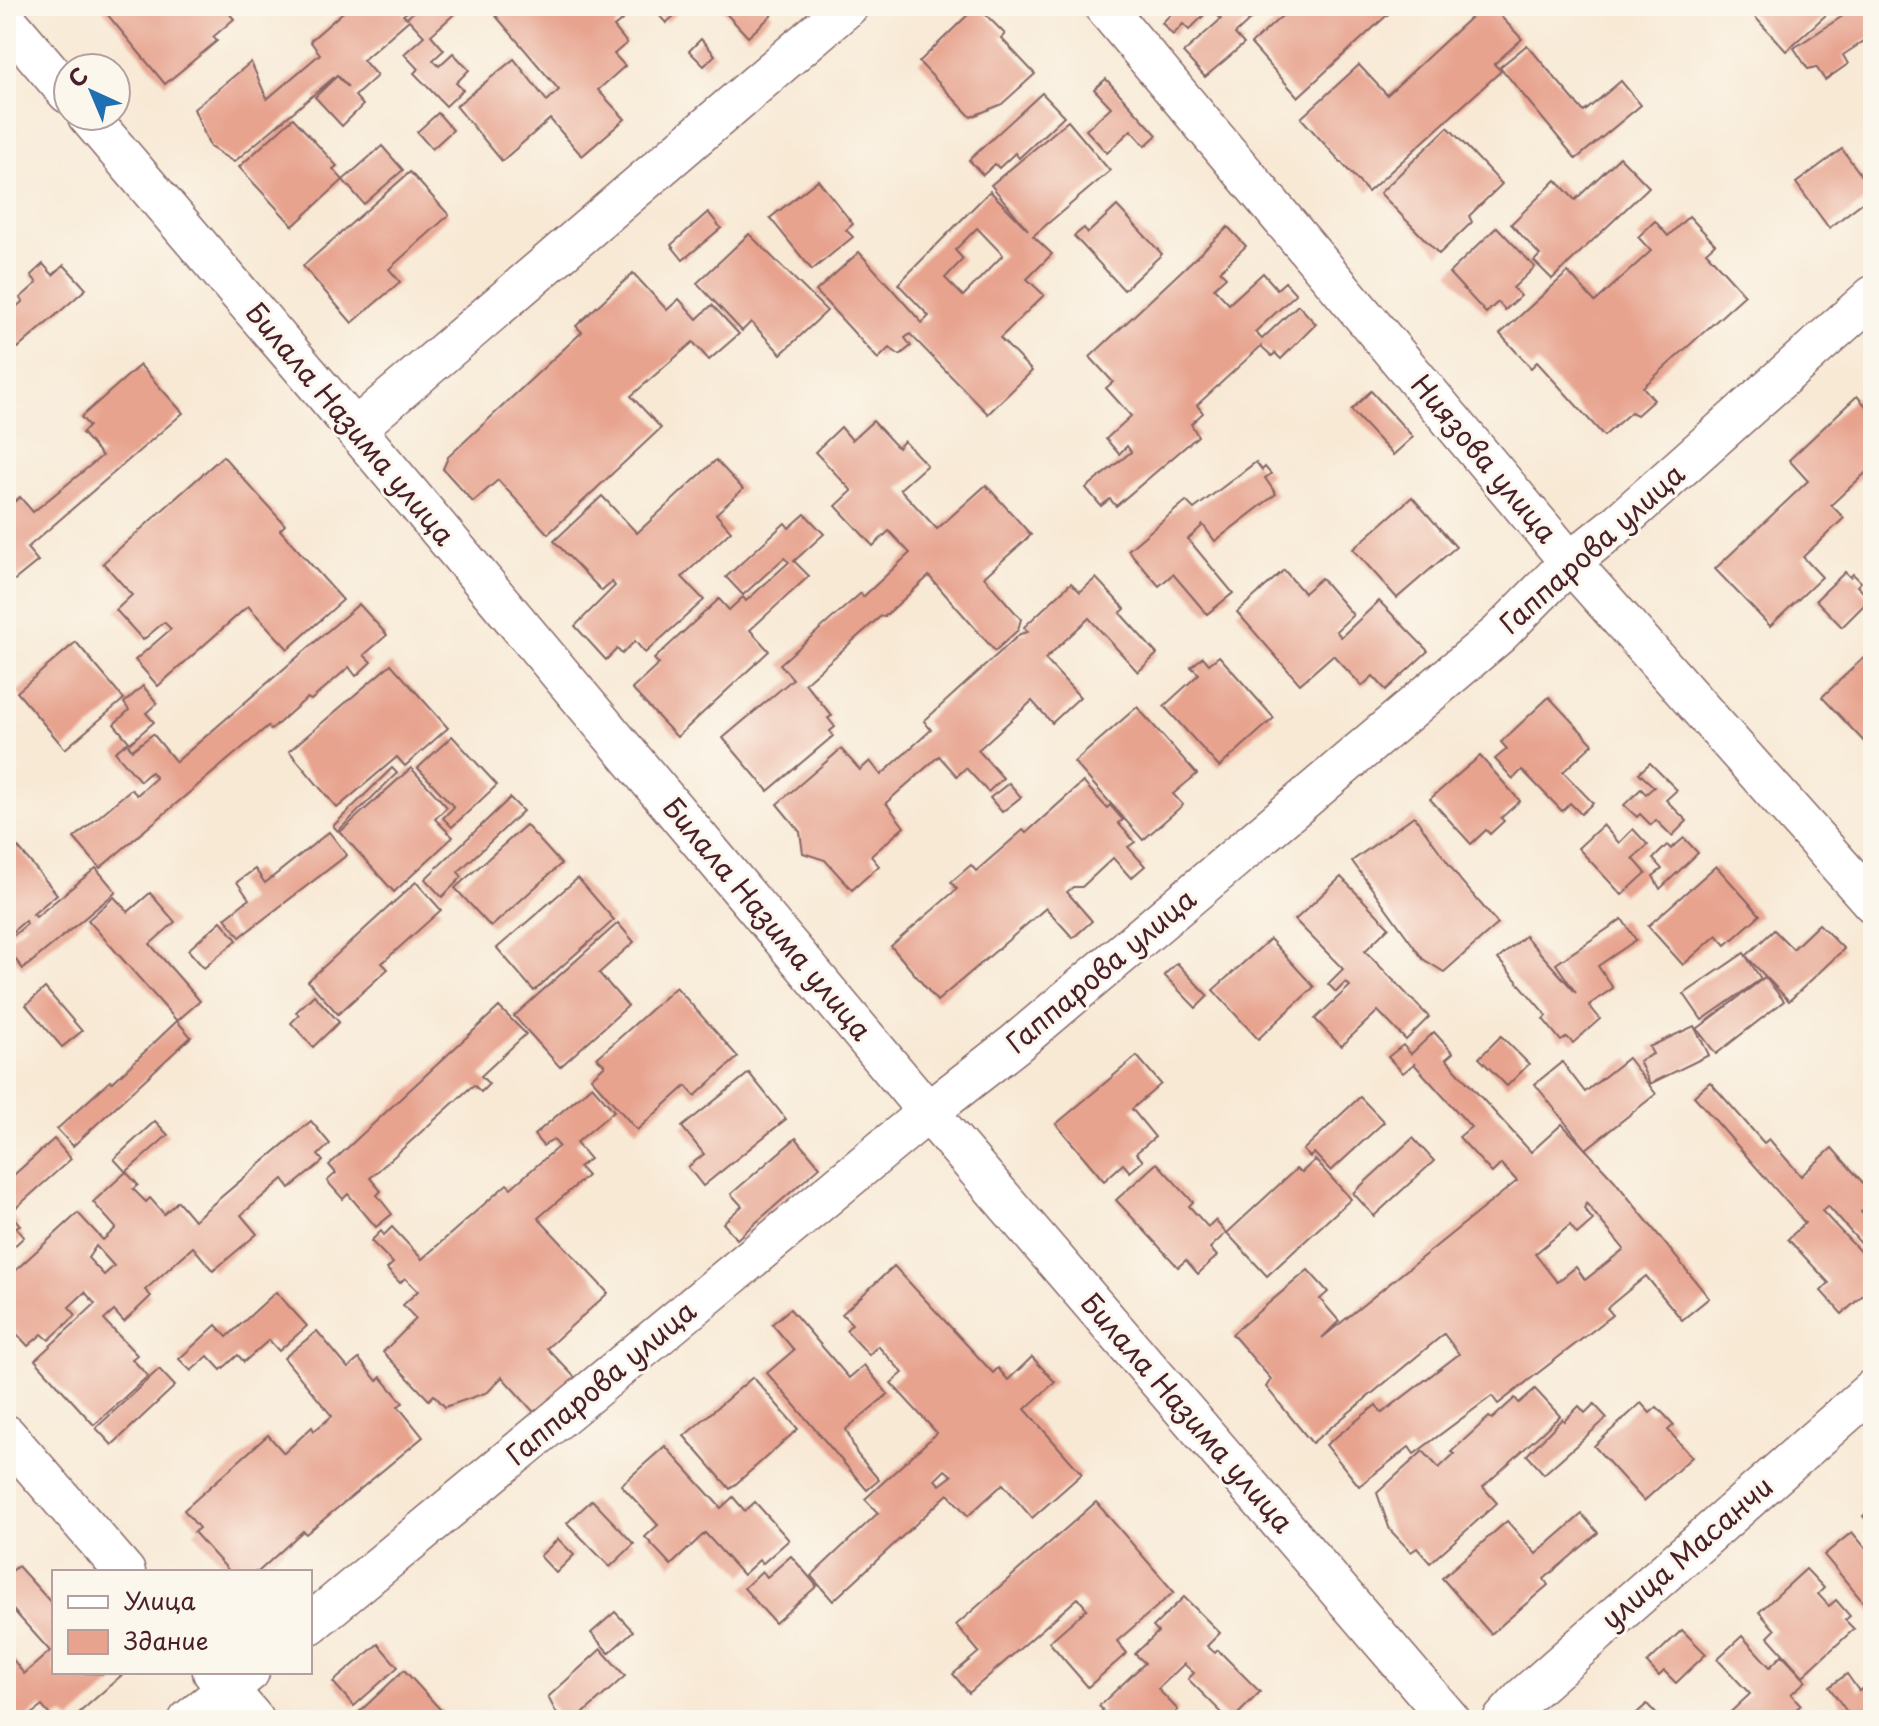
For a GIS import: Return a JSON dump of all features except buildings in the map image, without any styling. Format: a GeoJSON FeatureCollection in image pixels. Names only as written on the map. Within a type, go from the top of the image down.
{"type":"FeatureCollection","features":[{"type":"Feature","properties":{"kind":"street"},"geometry":{"type":"LineString","coordinates":[[355,429],[848,6]]}},
{"type":"Feature","properties":{"kind":"street","name":"Ниязова улица"},"geometry":{"type":"LineString","coordinates":[[1104,6],[1570,562],[1873,903]]}},
{"type":"Feature","properties":{"kind":"street"},"geometry":{"type":"LineString","coordinates":[[6,20],[52,74]]}},
{"type":"Feature","properties":{"kind":"street","name":"Билала Назима улица"},"geometry":{"type":"LineString","coordinates":[[102,132],[928,1112],[1450,1720]]}},
{"type":"Feature","properties":{"kind":"street","name":"Гаппарова улица"},"geometry":{"type":"LineString","coordinates":[[312,1622],[928,1112],[1027,1034],[1499,634],[1570,562],[1620,522],[1873,296]]}},
{"type":"Feature","properties":{"kind":"street","name":"улица Масанчи"},"geometry":{"type":"LineString","coordinates":[[1503,1720],[1525,1696],[1873,1389]]}},
{"type":"Feature","properties":{"kind":"street"},"geometry":{"type":"LineString","coordinates":[[6,1435],[123,1570]]}},
{"type":"Feature","properties":{"kind":"street"},"geometry":{"type":"LineString","coordinates":[[189,1720],[229,1677],[254,1720]]}}]}
